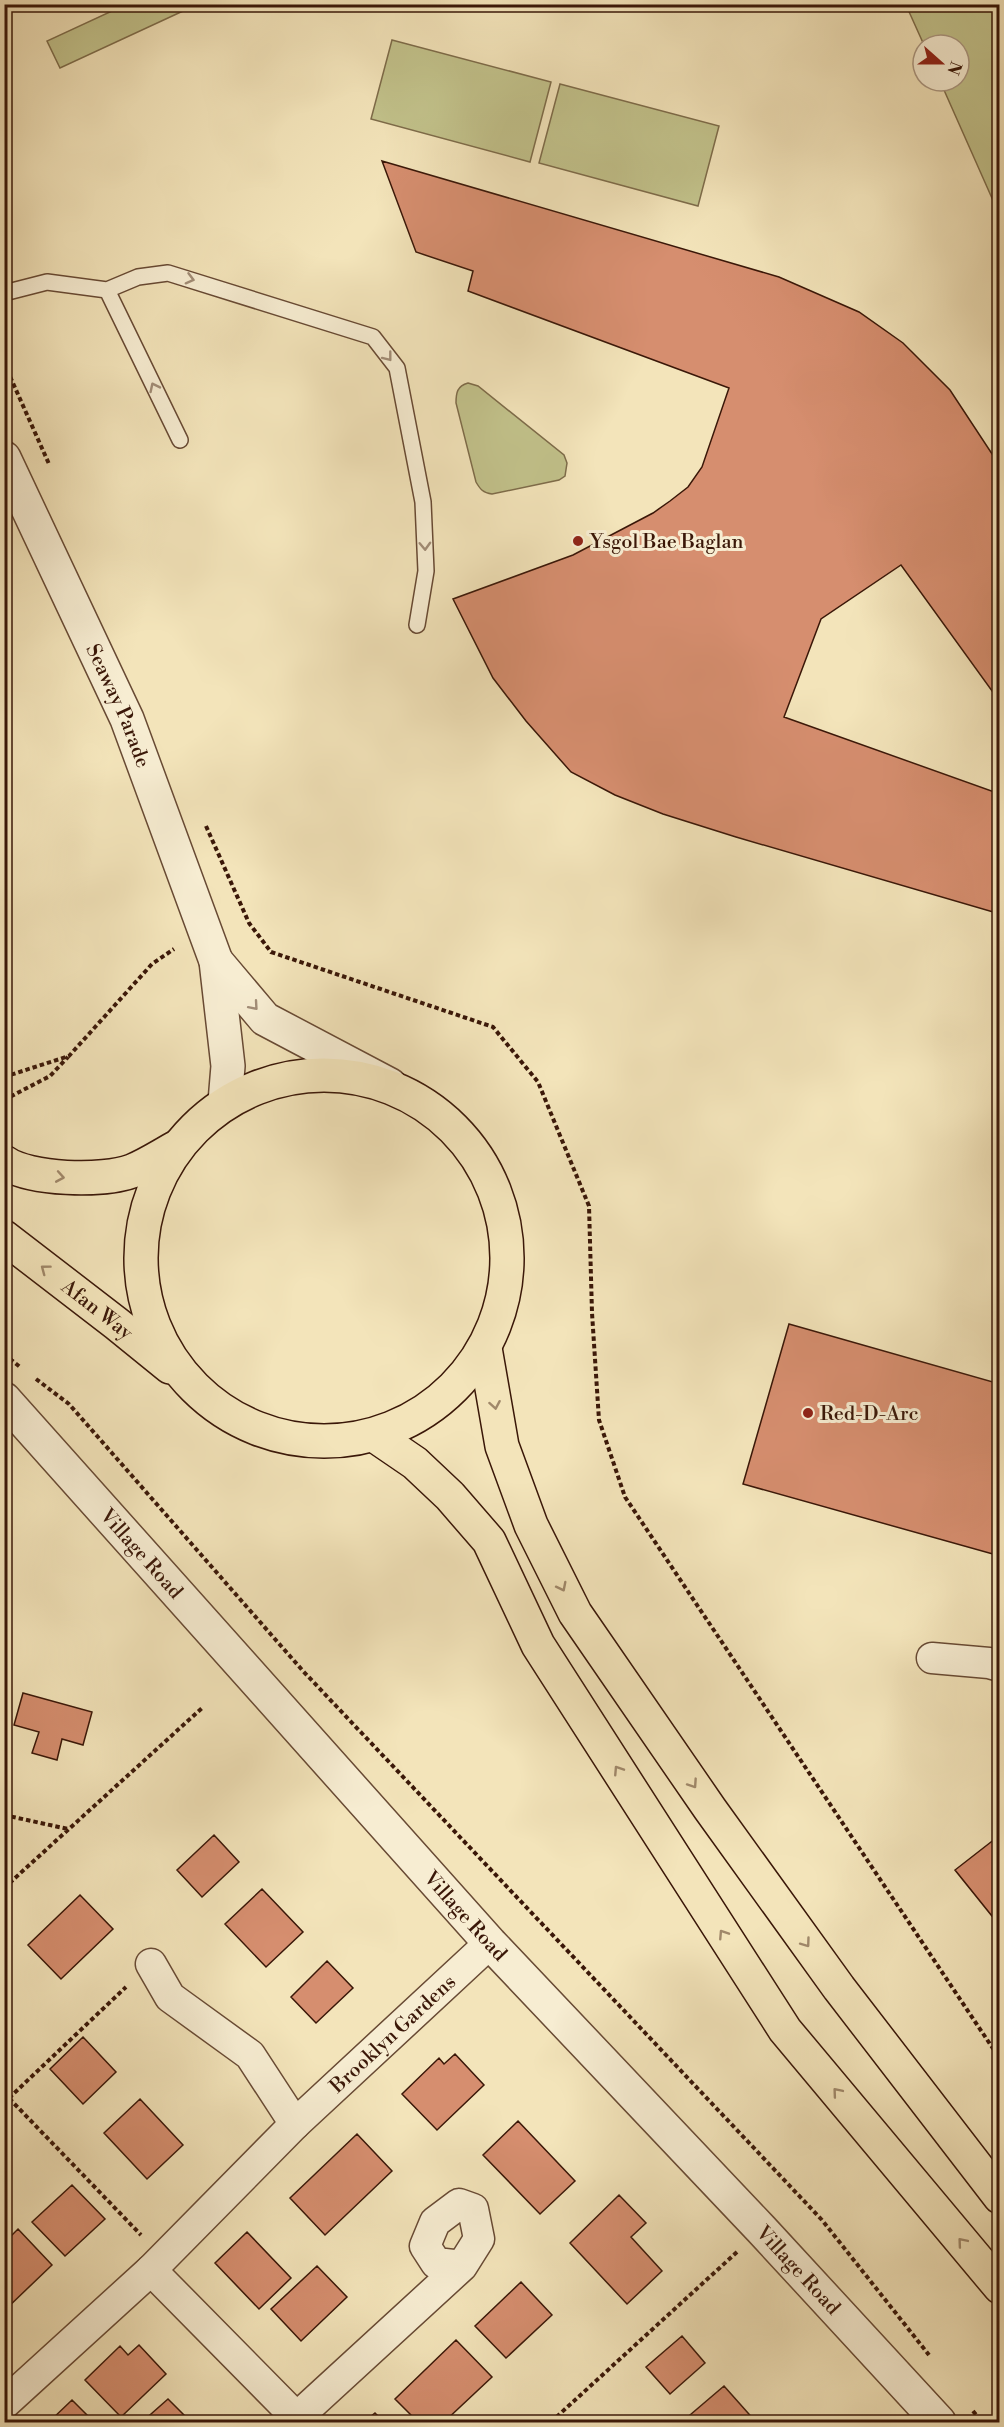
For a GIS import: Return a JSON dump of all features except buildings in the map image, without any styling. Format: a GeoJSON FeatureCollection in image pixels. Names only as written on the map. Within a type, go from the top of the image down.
{"type":"FeatureCollection","features":[{"type":"Feature","properties":{"kind":"main road"},"geometry":{"type":"LineString","coordinates":[[334,1074],[390,1085],[444,1118],[484,1166],[505,1225],[506,1288],[484,1348],[456,1386],[419,1416],[375,1435],[325,1442],[275,1435],[229,1415],[190,1383],[160,1342],[144,1293],[143,1283],[141,1242],[152,1192],[177,1147],[199,1123],[225,1102],[278,1080],[334,1074]]}},
{"type":"Feature","properties":{"kind":"main road"},"geometry":{"type":"LineString","coordinates":[[4,1162],[13,1168],[75,1179],[130,1172],[177,1147]]}},
{"type":"Feature","properties":{"kind":"main road","name":"Afan Way"},"geometry":{"type":"LineString","coordinates":[[4,1237],[190,1383]]}},
{"type":"Feature","properties":{"kind":"main road"},"geometry":{"type":"LineString","coordinates":[[484,1348],[502,1446],[531,1525],[575,1613],[710,1809],[825,1969],[999,2198]]}},
{"type":"Feature","properties":{"kind":"main road"},"geometry":{"type":"LineString","coordinates":[[375,1435],[415,1463],[450,1496],[489,1541],[538,1645],[785,2030],[999,2287]]}},
{"type":"Feature","properties":{"kind":"street","name":"Seaway Parade"},"geometry":{"type":"LineString","coordinates":[[4,458],[126,719],[216,961],[228,1066],[225,1102]]}},
{"type":"Feature","properties":{"kind":"street","name":"Seaway Parade"},"geometry":{"type":"LineString","coordinates":[[216,961],[265,1019],[390,1085]]}},
{"type":"Feature","properties":{"kind":"street","name":"Village Road"},"geometry":{"type":"LineString","coordinates":[[4,1399],[490,1943],[762,2229],[939,2422]]}},
{"type":"Feature","properties":{"kind":"street"},"geometry":{"type":"LineString","coordinates":[[933,1658],[999,1666]]}},
{"type":"Feature","properties":{"kind":"street","name":"Brooklyn Gardens"},"geometry":{"type":"LineString","coordinates":[[4,2404],[157,2264],[295,2124],[490,1943]]}},
{"type":"Feature","properties":{"kind":"street"},"geometry":{"type":"LineString","coordinates":[[151,1964],[170,1997],[250,2055],[295,2124]]}},
{"type":"Feature","properties":{"kind":"street"},"geometry":{"type":"LineString","coordinates":[[157,2264],[295,2420],[462,2266]]}},
{"type":"Feature","properties":{"kind":"lane"},"geometry":{"type":"LineString","coordinates":[[4,293],[47,282],[107,290],[138,277],[168,273],[373,337],[397,368],[423,502],[426,571],[417,625]]}},
{"type":"Feature","properties":{"kind":"lane"},"geometry":{"type":"LineString","coordinates":[[107,290],[180,440]]}},
{"type":"Feature","properties":{"kind":"path"},"geometry":{"type":"LineString","coordinates":[[4,363],[52,471]]}},
{"type":"Feature","properties":{"kind":"path"},"geometry":{"type":"LineString","coordinates":[[203,818],[249,923],[271,952],[492,1027],[538,1082],[590,1206],[592,1313],[599,1420],[624,1497],[999,2059]]}},
{"type":"Feature","properties":{"kind":"path"},"geometry":{"type":"LineString","coordinates":[[4,1100],[50,1076],[152,964],[178,946],[173,927],[236,894]]}},
{"type":"Feature","properties":{"kind":"path"},"geometry":{"type":"LineString","coordinates":[[4,1077],[69,1056]]}},
{"type":"Feature","properties":{"kind":"path"},"geometry":{"type":"LineString","coordinates":[[4,1354],[23,1369]]}},
{"type":"Feature","properties":{"kind":"path"},"geometry":{"type":"LineString","coordinates":[[32,1376],[69,1404],[303,1671],[822,2220],[931,2358]]}},
{"type":"Feature","properties":{"kind":"path"},"geometry":{"type":"LineString","coordinates":[[4,1887],[202,1708]]}},
{"type":"Feature","properties":{"kind":"path"},"geometry":{"type":"LineString","coordinates":[[4,1815],[68,1829]]}},
{"type":"Feature","properties":{"kind":"path"},"geometry":{"type":"LineString","coordinates":[[9,2098],[151,1964]]}},
{"type":"Feature","properties":{"kind":"path"},"geometry":{"type":"LineString","coordinates":[[4,2093],[157,2264]]}},
{"type":"Feature","properties":{"kind":"path"},"geometry":{"type":"LineString","coordinates":[[551,2422],[557,2420],[762,2229]]}},
{"type":"Feature","properties":{"kind":"path"},"geometry":{"type":"LineString","coordinates":[[968,2404],[982,2422]]}},
{"type":"Feature","properties":{"kind":"green space"},"geometry":{"type":"Polygon","coordinates":[[[127,4],[196,5],[60,68],[47,41],[127,4]]]}},
{"type":"Feature","properties":{"kind":"green space"},"geometry":{"type":"Polygon","coordinates":[[[906,5],[999,5],[999,214],[945,93],[971,93],[971,33],[919,33],[906,5]]]}},
{"type":"Feature","properties":{"kind":"green space"},"geometry":{"type":"Polygon","coordinates":[[[392,40],[551,82],[530,162],[371,119],[392,40]]]}},
{"type":"Feature","properties":{"kind":"green space"},"geometry":{"type":"Polygon","coordinates":[[[560,84],[719,126],[698,206],[539,163],[560,84]]]}},
{"type":"Feature","properties":{"kind":"green space"},"geometry":{"type":"Polygon","coordinates":[[[468,383],[478,386],[564,455],[567,463],[565,476],[559,480],[492,494],[482,490],[476,482],[456,403],[458,390],[468,383]]]}},
{"type":"Feature","properties":{"kind":"place","name":"Ysgol Bae Baglan"},"geometry":{"type":"Point","coordinates":[578,541]}},
{"type":"Feature","properties":{"kind":"place","name":"Red-D-Arc"},"geometry":{"type":"Point","coordinates":[808,1413]}}]}
